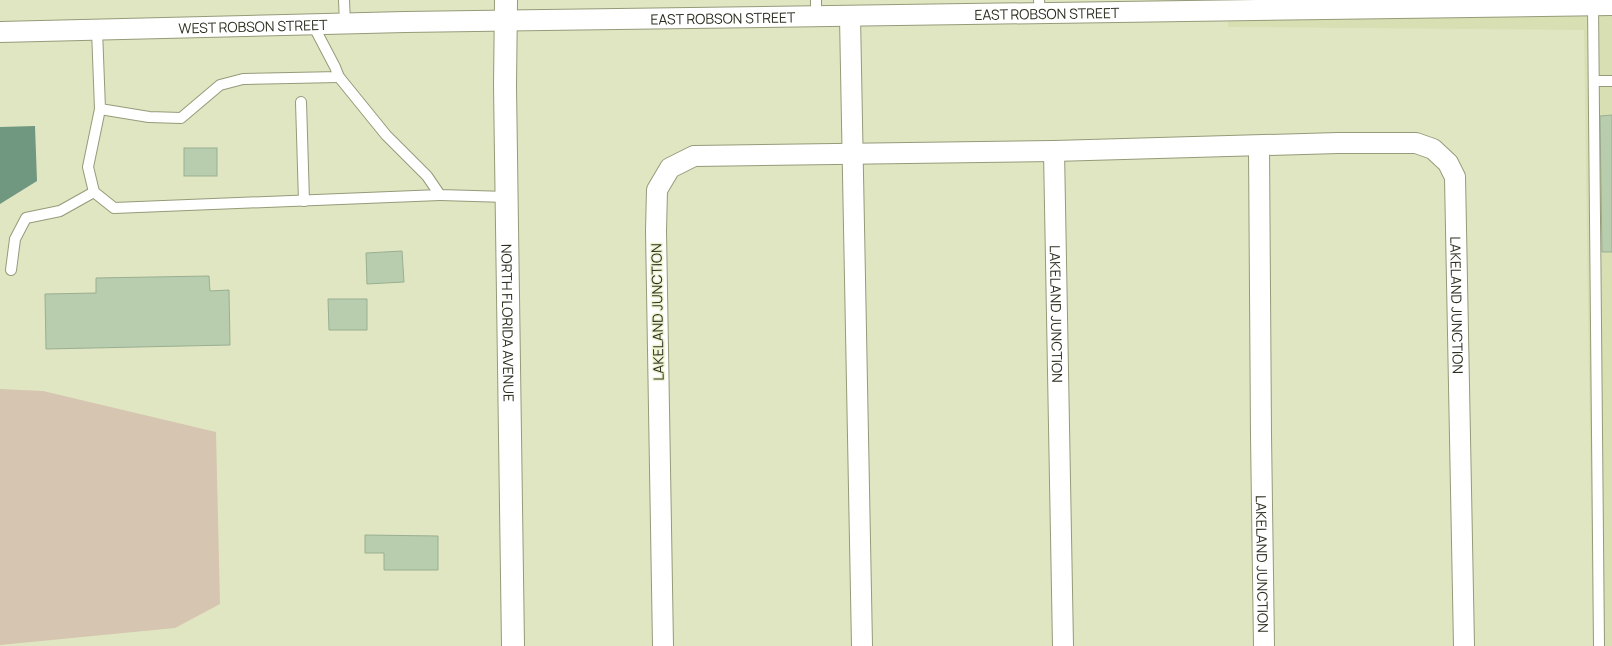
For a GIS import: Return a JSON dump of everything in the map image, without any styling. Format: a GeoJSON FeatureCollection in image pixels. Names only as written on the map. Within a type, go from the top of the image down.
{"type":"FeatureCollection","features":[{"type":"Feature","properties":{"kind":"street","name":"NORTH FLORIDA AVENUE"},"geometry":{"type":"LineString","coordinates":[[506,0],[505,22],[513,646]]}},
{"type":"Feature","properties":{"kind":"street","name":"EAST ROBSON STREET"},"geometry":{"type":"LineString","coordinates":[[505,22],[816,9],[850,17],[1039,6],[1554,3],[1603,5]]}},
{"type":"Feature","properties":{"kind":"street"},"geometry":{"type":"LineString","coordinates":[[850,17],[862,646]]}},
{"type":"Feature","properties":{"kind":"street","name":"WEST ROBSON STREET"},"geometry":{"type":"LineString","coordinates":[[0,32],[505,22]]}},
{"type":"Feature","properties":{"kind":"street","name":"LAKELAND JUNCTION"},"geometry":{"type":"LineString","coordinates":[[663,646],[656,239],[657,190],[670,168],[694,156],[1054,151],[1338,143],[1416,143],[1433,150],[1448,163],[1455,177],[1464,646]]}},
{"type":"Feature","properties":{"kind":"street","name":"LAKELAND JUNCTION"},"geometry":{"type":"LineString","coordinates":[[1259,146],[1260,435],[1264,646]]}},
{"type":"Feature","properties":{"kind":"street","name":"LAKELAND JUNCTION"},"geometry":{"type":"LineString","coordinates":[[1054,151],[1063,646]]}},
{"type":"Feature","properties":{"kind":"lane"},"geometry":{"type":"LineString","coordinates":[[344,0],[345,24]]}},
{"type":"Feature","properties":{"kind":"lane"},"geometry":{"type":"LineString","coordinates":[[1599,646],[1594,81],[1603,5]]}},
{"type":"Feature","properties":{"kind":"lane"},"geometry":{"type":"LineString","coordinates":[[313,25],[339,77],[386,135],[427,176],[440,196]]}},
{"type":"Feature","properties":{"kind":"lane"},"geometry":{"type":"LineString","coordinates":[[97,30],[100,109],[88,167],[94,192],[114,208],[440,196],[507,197]]}},
{"type":"Feature","properties":{"kind":"lane"},"geometry":{"type":"LineString","coordinates":[[100,109],[149,117],[181,118],[220,85],[243,79],[339,77]]}},
{"type":"Feature","properties":{"kind":"lane"},"geometry":{"type":"LineString","coordinates":[[1594,81],[1612,81]]}},
{"type":"Feature","properties":{"kind":"lane"},"geometry":{"type":"LineString","coordinates":[[301,102],[304,201]]}},
{"type":"Feature","properties":{"kind":"lane"},"geometry":{"type":"LineString","coordinates":[[11,270],[15,239],[26,218],[60,211],[94,192]]}},
{"type":"Feature","properties":{"kind":"shaded area"},"geometry":{"type":"Polygon","coordinates":[[[1227,0],[1612,0],[1612,646],[1593,646],[1584,30],[1228,27],[1227,0]]]}},
{"type":"Feature","properties":{"kind":"shaded area"},"geometry":{"type":"Polygon","coordinates":[[[35,126],[37,181],[0,204],[0,127],[35,126]]]}},
{"type":"Feature","properties":{"kind":"shaded area"},"geometry":{"type":"Polygon","coordinates":[[[0,389],[43,391],[216,432],[220,604],[175,628],[0,645],[0,389]]]}},
{"type":"Feature","properties":{"kind":"building"},"geometry":{"type":"Polygon","coordinates":[[[1612,115],[1612,252],[1602,252],[1600,116],[1612,115]]]}},
{"type":"Feature","properties":{"kind":"building"},"geometry":{"type":"Polygon","coordinates":[[[184,148],[217,148],[217,176],[184,176],[184,148]]]}},
{"type":"Feature","properties":{"kind":"building"},"geometry":{"type":"Polygon","coordinates":[[[402,251],[404,282],[367,284],[366,253],[402,251]]]}},
{"type":"Feature","properties":{"kind":"building"},"geometry":{"type":"Polygon","coordinates":[[[209,276],[210,291],[229,290],[230,345],[46,349],[45,294],[96,293],[96,278],[209,276]]]}},
{"type":"Feature","properties":{"kind":"building"},"geometry":{"type":"Polygon","coordinates":[[[328,299],[367,299],[367,330],[329,330],[328,299]]]}},
{"type":"Feature","properties":{"kind":"building"},"geometry":{"type":"Polygon","coordinates":[[[365,535],[438,536],[438,570],[384,570],[384,553],[365,553],[365,535]]]}}]}
